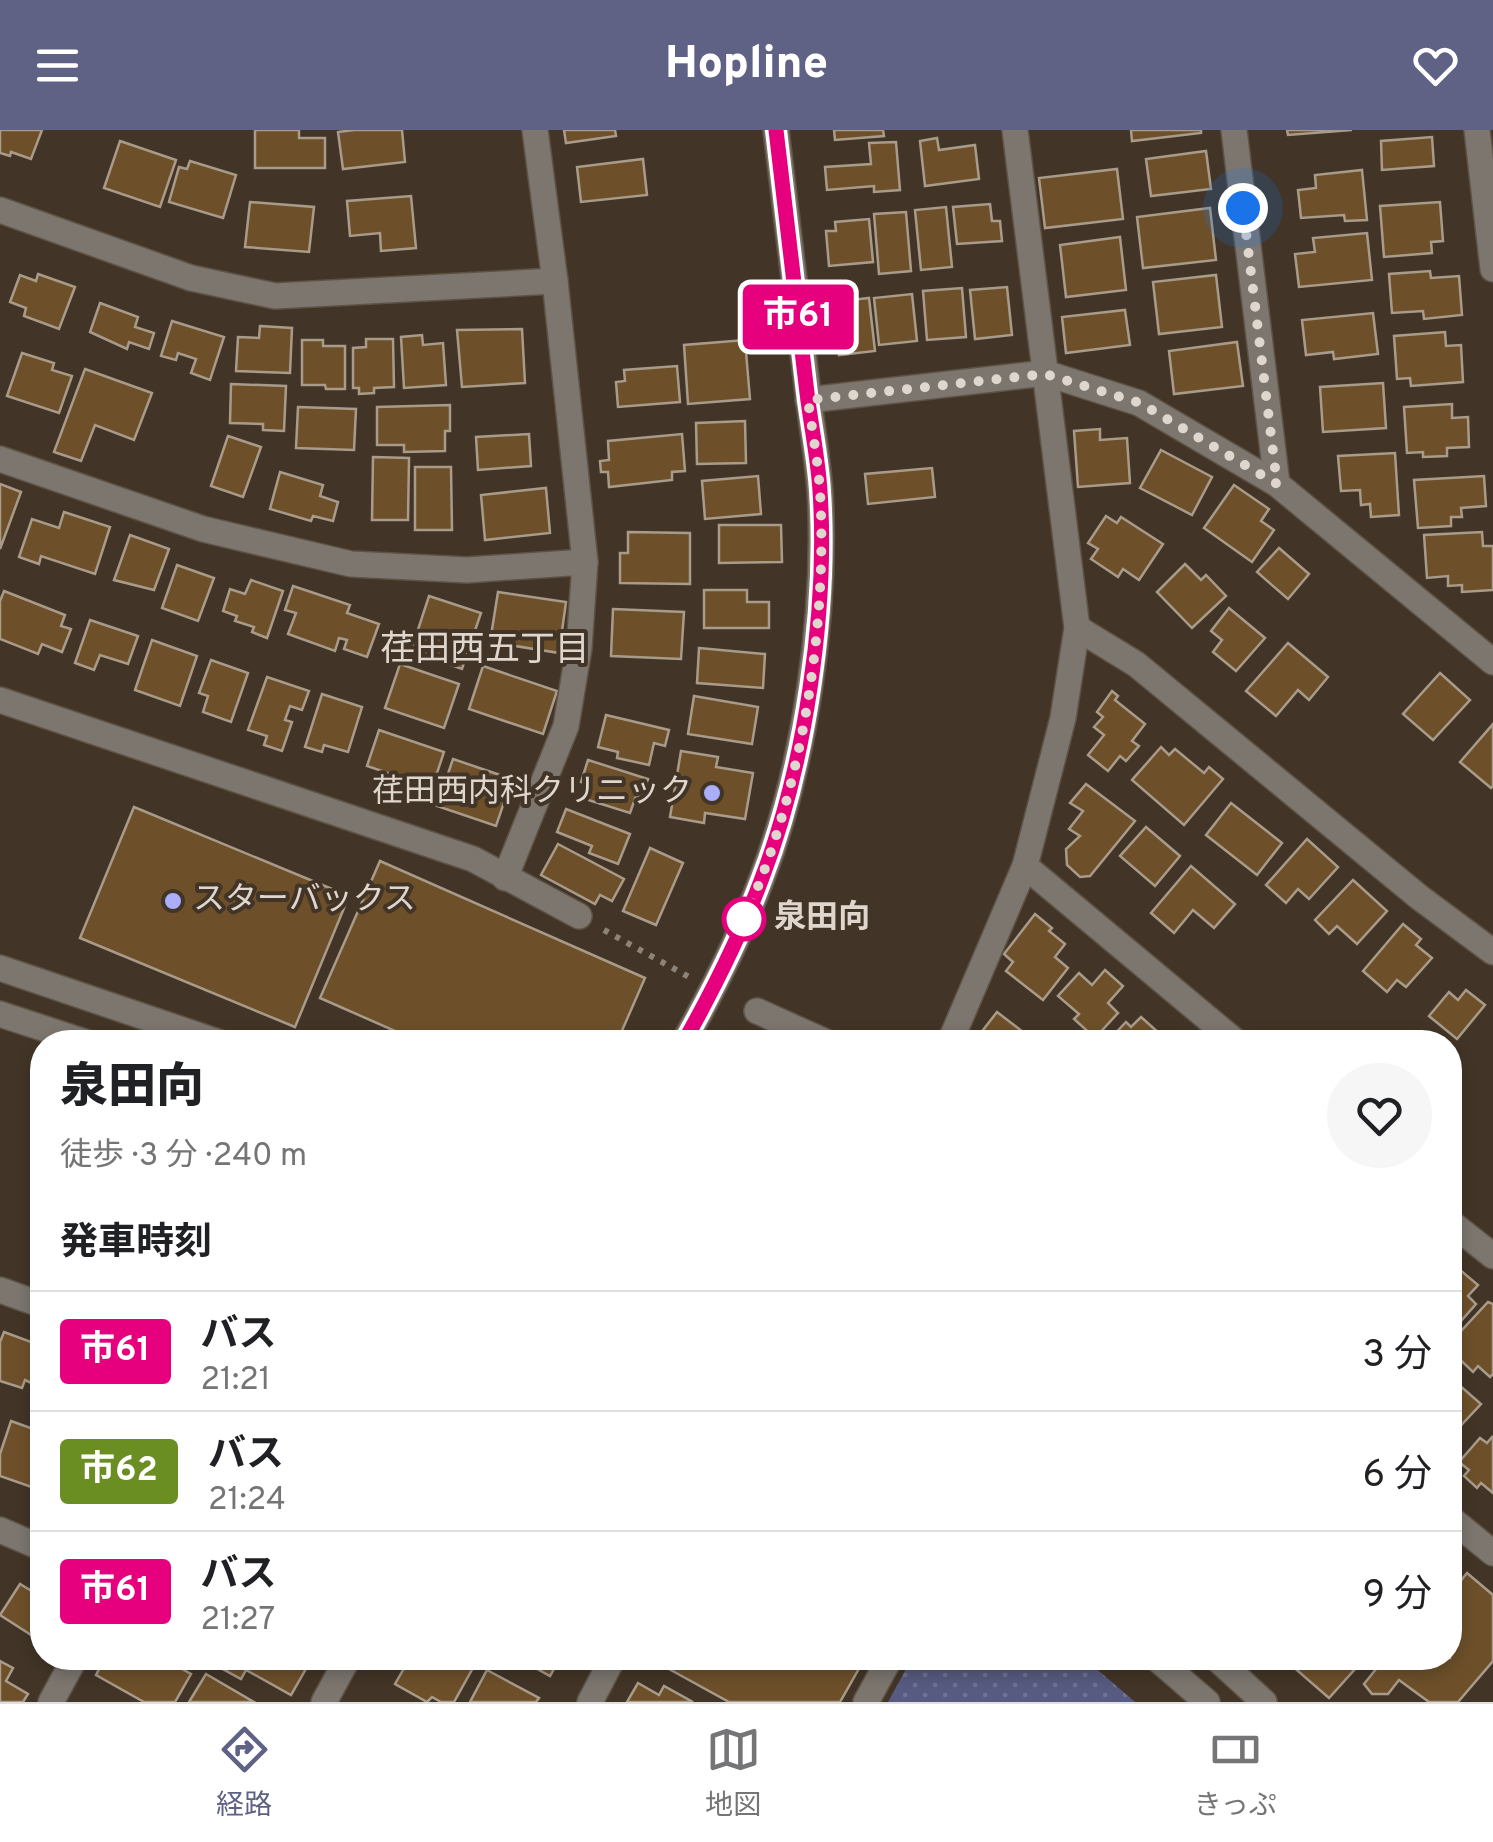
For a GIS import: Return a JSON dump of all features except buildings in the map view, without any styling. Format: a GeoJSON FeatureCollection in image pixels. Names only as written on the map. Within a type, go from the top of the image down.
{"type":"FeatureCollection","features":[{"type":"Feature","properties":{"kind":"street"},"geometry":{"type":"LineString","coordinates":[[506,878],[566,726],[579,648],[585,562],[535,130]]}},
{"type":"Feature","properties":{"kind":"street"},"geometry":{"type":"LineString","coordinates":[[691,1030],[762,878],[782,816],[802,735],[820,580],[820,491],[776,130]]}},
{"type":"Feature","properties":{"kind":"street"},"geometry":{"type":"LineString","coordinates":[[955,1030],[1025,866],[1063,718],[1077,628],[1015,130]]}},
{"type":"Feature","properties":{"kind":"street"},"geometry":{"type":"LineString","coordinates":[[1234,130],[1277,484]]}},
{"type":"Feature","properties":{"kind":"street"},"geometry":{"type":"LineString","coordinates":[[1476,130],[1493,269]]}},
{"type":"Feature","properties":{"kind":"street"},"geometry":{"type":"LineString","coordinates":[[0,210],[191,278],[275,296],[555,281]]}},
{"type":"Feature","properties":{"kind":"street"},"geometry":{"type":"LineString","coordinates":[[808,400],[1045,374],[1140,403],[1277,484],[1493,662]]}},
{"type":"Feature","properties":{"kind":"street"},"geometry":{"type":"LineString","coordinates":[[0,459],[203,529],[350,564],[467,570],[585,562]]}},
{"type":"Feature","properties":{"kind":"street"},"geometry":{"type":"LineString","coordinates":[[1077,628],[1136,664],[1420,897],[1493,952]]}},
{"type":"Feature","properties":{"kind":"street"},"geometry":{"type":"LineString","coordinates":[[0,700],[473,860],[579,916]]}},
{"type":"Feature","properties":{"kind":"street"},"geometry":{"type":"LineString","coordinates":[[1025,866],[1222,1030]]}},
{"type":"Feature","properties":{"kind":"street"},"geometry":{"type":"LineString","coordinates":[[0,968],[183,1030]]}},
{"type":"Feature","properties":{"kind":"street"},"geometry":{"type":"LineString","coordinates":[[757,1011],[799,1030]]}},
{"type":"Feature","properties":{"kind":"street"},"geometry":{"type":"LineString","coordinates":[[0,1014],[49,1030]]}},
{"type":"Feature","properties":{"kind":"street"},"geometry":{"type":"LineString","coordinates":[[1462,1231],[1493,1256]]}},
{"type":"Feature","properties":{"kind":"street"},"geometry":{"type":"LineString","coordinates":[[0,1290],[30,1301]]}},
{"type":"Feature","properties":{"kind":"street"},"geometry":{"type":"LineString","coordinates":[[1462,1528],[1493,1553]]}},
{"type":"Feature","properties":{"kind":"street"},"geometry":{"type":"LineString","coordinates":[[0,1530],[30,1543]]}},
{"type":"Feature","properties":{"kind":"street"},"geometry":{"type":"LineString","coordinates":[[51,1702],[68,1670]]}},
{"type":"Feature","properties":{"kind":"street"},"geometry":{"type":"LineString","coordinates":[[324,1702],[341,1670]]}},
{"type":"Feature","properties":{"kind":"street"},"geometry":{"type":"LineString","coordinates":[[590,1702],[607,1670]]}},
{"type":"Feature","properties":{"kind":"street"},"geometry":{"type":"LineString","coordinates":[[866,1702],[883,1670]]}},
{"type":"Feature","properties":{"kind":"street"},"geometry":{"type":"LineString","coordinates":[[1170,1670],[1207,1702]]}},
{"type":"Feature","properties":{"kind":"street"},"geometry":{"type":"LineString","coordinates":[[1229,1670],[1264,1702]]}},
{"type":"Feature","properties":{"kind":"path"},"geometry":{"type":"LineString","coordinates":[[606,931],[626,942]]}},
{"type":"Feature","properties":{"kind":"shaded area"},"geometry":{"type":"Polygon","coordinates":[[[905,1670],[1098,1670],[1135,1702],[888,1702],[905,1670]]]}},
{"type":"Feature","properties":{"kind":"bus line","name":"市61"},"geometry":{"type":"LineString","coordinates":[[691,1030],[762,878],[782,816],[802,735],[820,580],[820,491],[776,130]]}},
{"type":"Feature","properties":{"kind":"place","name":"荏田西内科クリニック"},"geometry":{"type":"Point","coordinates":[712,793]}},
{"type":"Feature","properties":{"kind":"place","name":"スターバックス"},"geometry":{"type":"Point","coordinates":[173,901]}},
{"type":"Feature","properties":{"kind":"place","name":"泉田向"},"geometry":{"type":"Point","coordinates":[744,919]}},
{"type":"Feature","properties":{"kind":"district","name":"荏田西五丁目"},"geometry":{"type":"Point","coordinates":[485,651]}},
{"type":"Feature","properties":{"kind":"route"},"geometry":{"type":"LineString","coordinates":[[744,919],[782,816],[802,735],[810,678],[820,580],[820,491],[808,400],[1045,374],[1140,403],[1277,484],[1243,208]]}}]}
